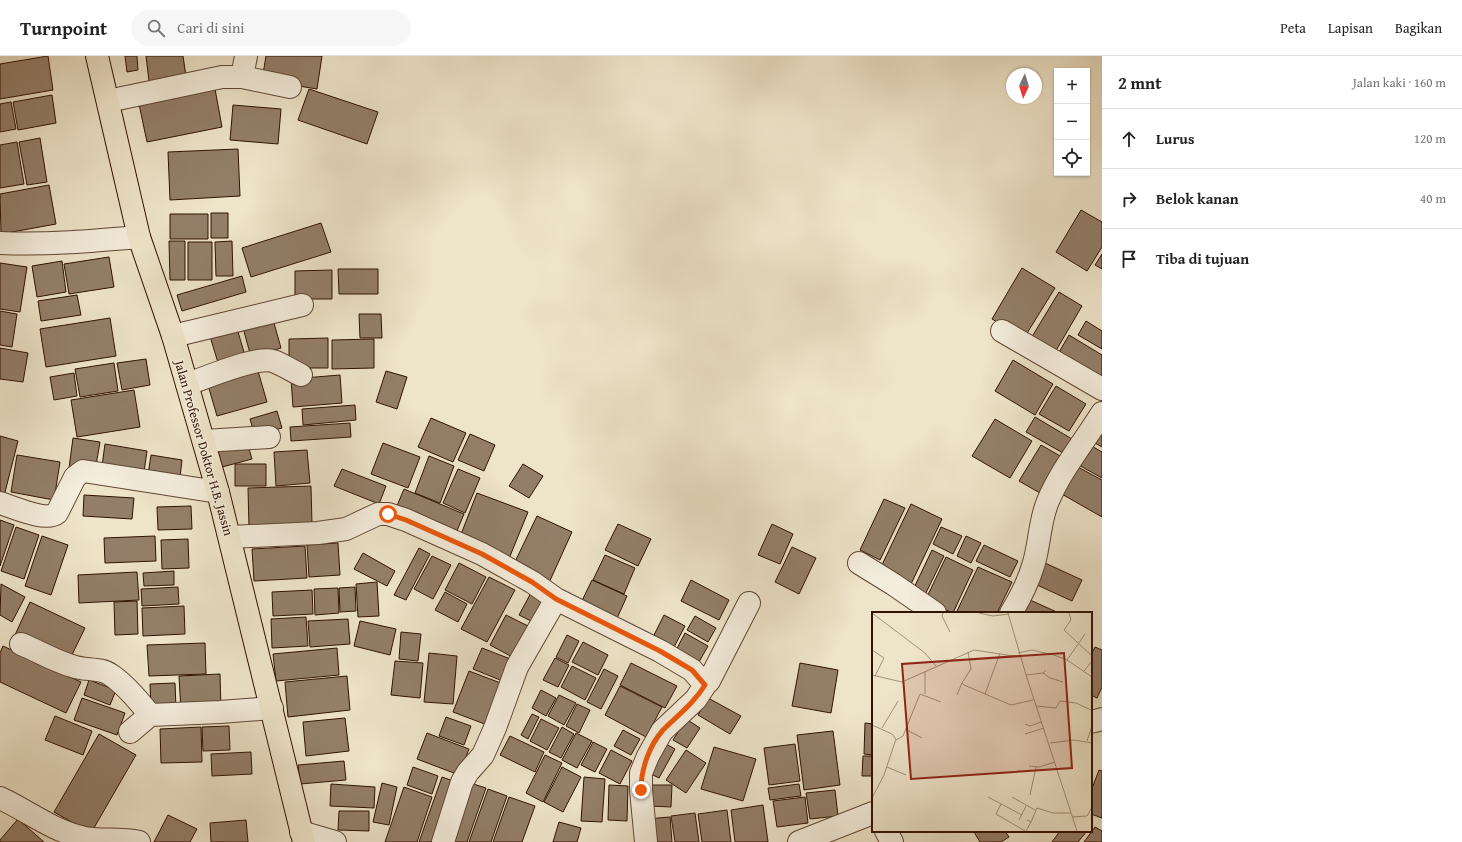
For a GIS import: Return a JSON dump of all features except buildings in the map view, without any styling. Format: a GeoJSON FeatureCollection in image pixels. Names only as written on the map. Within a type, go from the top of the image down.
{"type":"FeatureCollection","features":[{"type":"Feature","properties":{"kind":"highway","name":"Jalan Professor Doktor H.B. Jassin"},"geometry":{"type":"LineString","coordinates":[[97,56],[139,237],[173,336],[230,537],[302,837]]}},
{"type":"Feature","properties":{"kind":"street"},"geometry":{"type":"LineString","coordinates":[[242,77],[246,56]]}},
{"type":"Feature","properties":{"kind":"street"},"geometry":{"type":"LineString","coordinates":[[108,101],[222,77],[242,77],[290,87]]}},
{"type":"Feature","properties":{"kind":"street"},"geometry":{"type":"LineString","coordinates":[[0,243],[71,243],[139,237]]}},
{"type":"Feature","properties":{"kind":"street"},"geometry":{"type":"LineString","coordinates":[[173,336],[302,305]]}},
{"type":"Feature","properties":{"kind":"street"},"geometry":{"type":"LineString","coordinates":[[1002,331],[1102,389]]}},
{"type":"Feature","properties":{"kind":"street"},"geometry":{"type":"LineString","coordinates":[[187,384],[251,362],[265,360],[273,361],[300,375]]}},
{"type":"Feature","properties":{"kind":"street"},"geometry":{"type":"LineString","coordinates":[[1012,612],[1023,592],[1033,566],[1041,525],[1048,501],[1063,473],[1102,413]]}},
{"type":"Feature","properties":{"kind":"street"},"geometry":{"type":"LineString","coordinates":[[204,441],[269,437]]}},
{"type":"Feature","properties":{"kind":"street"},"geometry":{"type":"LineString","coordinates":[[0,502],[42,515],[54,515],[57,513],[75,477],[83,471],[218,492]]}},
{"type":"Feature","properties":{"kind":"street"},"geometry":{"type":"LineString","coordinates":[[230,537],[318,534],[346,529],[378,514],[388,514],[406,520],[482,554],[532,582],[556,599],[660,651],[692,670],[705,685]]}},
{"type":"Feature","properties":{"kind":"street"},"geometry":{"type":"LineString","coordinates":[[859,563],[935,612]]}},
{"type":"Feature","properties":{"kind":"street"},"geometry":{"type":"LineString","coordinates":[[443,842],[462,782],[468,772],[483,755],[495,728],[517,667],[556,599]]}},
{"type":"Feature","properties":{"kind":"street"},"geometry":{"type":"LineString","coordinates":[[646,842],[641,790],[641,773],[648,756],[662,731],[696,699],[709,681],[749,603]]}},
{"type":"Feature","properties":{"kind":"street"},"geometry":{"type":"LineString","coordinates":[[21,644],[72,667],[86,670],[100,670],[111,674],[150,714]]}},
{"type":"Feature","properties":{"kind":"street"},"geometry":{"type":"LineString","coordinates":[[130,732],[150,714],[220,712],[272,708]]}},
{"type":"Feature","properties":{"kind":"street"},"geometry":{"type":"LineString","coordinates":[[1092,722],[1102,719]]}},
{"type":"Feature","properties":{"kind":"street"},"geometry":{"type":"LineString","coordinates":[[0,798],[56,827],[80,837],[89,839],[126,838],[139,842]]}},
{"type":"Feature","properties":{"kind":"street"},"geometry":{"type":"LineString","coordinates":[[799,842],[872,813]]}},
{"type":"Feature","properties":{"kind":"street"},"geometry":{"type":"LineString","coordinates":[[887,832],[892,842]]}},
{"type":"Feature","properties":{"kind":"street"},"geometry":{"type":"LineString","coordinates":[[302,837],[336,842]]}},
{"type":"Feature","properties":{"kind":"route"},"geometry":{"type":"LineString","coordinates":[[388,514],[406,520],[482,554],[532,582],[556,599],[660,651],[692,670],[705,685],[696,699],[662,731],[648,756],[641,773],[641,790]]}}]}
